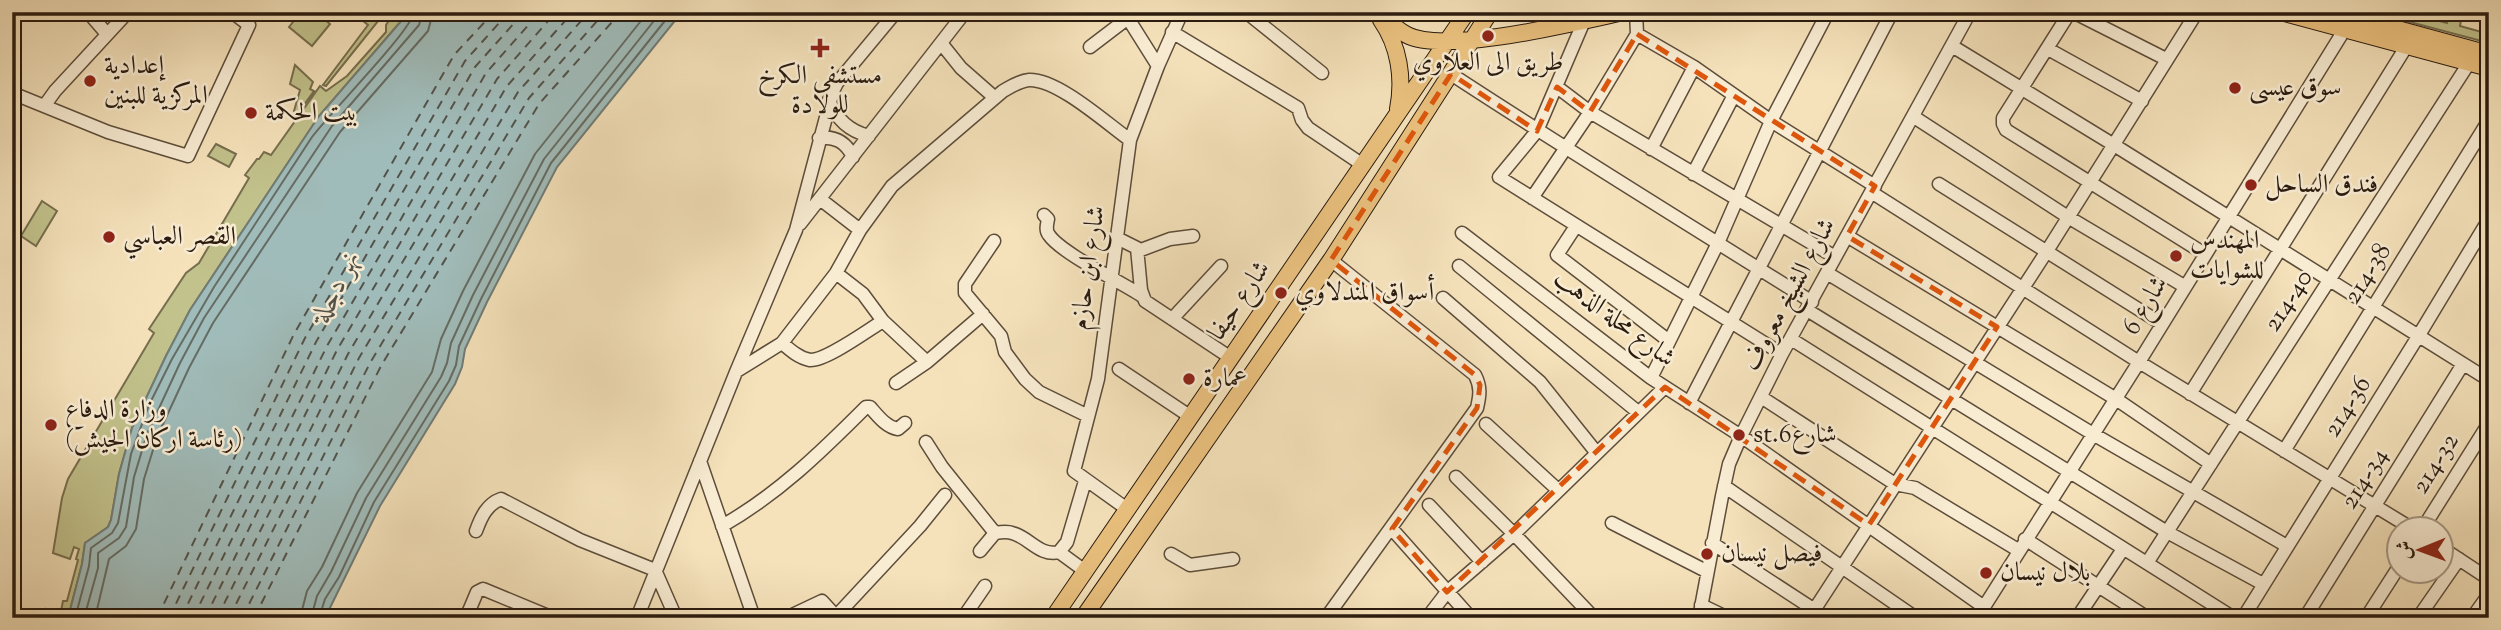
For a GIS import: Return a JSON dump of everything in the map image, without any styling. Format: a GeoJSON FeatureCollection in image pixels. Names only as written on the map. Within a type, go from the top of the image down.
{"type":"FeatureCollection","features":[{"type":"Feature","properties":{"kind":"main road"},"geometry":{"type":"LineString","coordinates":[[1376,12],[1407,36],[1454,52],[1455,68]]}},
{"type":"Feature","properties":{"kind":"main road"},"geometry":{"type":"LineString","coordinates":[[1376,12],[1396,49],[1401,71],[1397,116]]}},
{"type":"Feature","properties":{"kind":"main road"},"geometry":{"type":"LineString","coordinates":[[1468,12],[1466,24],[1472,41]]}},
{"type":"Feature","properties":{"kind":"main road","name":"شارع حيفا"},"geometry":{"type":"LineString","coordinates":[[1053,618],[1468,12]]}},
{"type":"Feature","properties":{"kind":"main road","name":"شارع حيفا"},"geometry":{"type":"LineString","coordinates":[[1083,618],[1331,260],[1490,12]]}},
{"type":"Feature","properties":{"kind":"main road"},"geometry":{"type":"LineString","coordinates":[[1443,47],[1624,12]]}},
{"type":"Feature","properties":{"kind":"main road"},"geometry":{"type":"LineString","coordinates":[[2281,12],[2489,54]]}},
{"type":"Feature","properties":{"kind":"main road"},"geometry":{"type":"LineString","coordinates":[[2335,12],[2348,24],[2406,47],[2489,68]]}},
{"type":"Feature","properties":{"kind":"street"},"geometry":{"type":"LineString","coordinates":[[88,12],[107,34]]}},
{"type":"Feature","properties":{"kind":"street"},"geometry":{"type":"LineString","coordinates":[[45,105],[128,12]]}},
{"type":"Feature","properties":{"kind":"street"},"geometry":{"type":"LineString","coordinates":[[12,93],[108,132],[188,156],[250,25],[232,12]]}},
{"type":"Feature","properties":{"kind":"street"},"geometry":{"type":"LineString","coordinates":[[637,618],[796,230],[819,138],[837,83],[896,12]]}},
{"type":"Feature","properties":{"kind":"street"},"geometry":{"type":"LineString","coordinates":[[796,230],[965,12]]}},
{"type":"Feature","properties":{"kind":"street","name":"شارع ابن حازم"},"geometry":{"type":"LineString","coordinates":[[1085,481],[1073,471],[1098,379],[1130,140],[1182,12]]}},
{"type":"Feature","properties":{"kind":"street"},"geometry":{"type":"LineString","coordinates":[[1246,12],[1322,73]]}},
{"type":"Feature","properties":{"kind":"street"},"geometry":{"type":"LineString","coordinates":[[1532,198],[1590,112],[1637,34],[1636,12]]}},
{"type":"Feature","properties":{"kind":"street"},"geometry":{"type":"LineString","coordinates":[[1651,378],[1718,243],[1771,121],[1828,12]]}},
{"type":"Feature","properties":{"kind":"street"},"geometry":{"type":"LineString","coordinates":[[1689,403],[1892,12]]}},
{"type":"Feature","properties":{"kind":"street","name":"شارع الشيخ معروف"},"geometry":{"type":"LineString","coordinates":[[1700,611],[1729,464],[1741,436],[1790,339],[1970,12]]}},
{"type":"Feature","properties":{"kind":"street"},"geometry":{"type":"LineString","coordinates":[[2166,59],[2071,12],[2003,118],[2003,124],[2006,130],[2091,180],[2205,254]]}},
{"type":"Feature","properties":{"kind":"street"},"geometry":{"type":"LineString","coordinates":[[1811,613],[2023,289],[2197,12]]}},
{"type":"Feature","properties":{"kind":"street"},"geometry":{"type":"LineString","coordinates":[[1090,47],[1126,15],[1158,66]]}},
{"type":"Feature","properties":{"kind":"street"},"geometry":{"type":"LineString","coordinates":[[1584,21],[1537,131],[1499,177],[1782,354]]}},
{"type":"Feature","properties":{"kind":"street","name":"شارع 6"},"geometry":{"type":"LineString","coordinates":[[1981,612],[2348,24]]}},
{"type":"Feature","properties":{"kind":"street"},"geometry":{"type":"LineString","coordinates":[[1172,32],[1298,107],[1308,128],[1363,165]]}},
{"type":"Feature","properties":{"kind":"street"},"geometry":{"type":"LineString","coordinates":[[1637,34],[1694,67],[2023,289],[2388,514]]}},
{"type":"Feature","properties":{"kind":"street"},"geometry":{"type":"LineString","coordinates":[[942,43],[961,68],[994,97]]}},
{"type":"Feature","properties":{"kind":"street"},"geometry":{"type":"LineString","coordinates":[[1952,46],[2489,380]]}},
{"type":"Feature","properties":{"kind":"street"},"geometry":{"type":"LineString","coordinates":[[2190,394],[2406,47]]}},
{"type":"Feature","properties":{"kind":"street"},"geometry":{"type":"LineString","coordinates":[[2048,49],[2142,101]]}},
{"type":"Feature","properties":{"kind":"street","name":"214-40"},"geometry":{"type":"LineString","coordinates":[[2147,563],[2469,63]]}},
{"type":"Feature","properties":{"kind":"street"},"geometry":{"type":"LineString","coordinates":[[1651,149],[1694,67]]}},
{"type":"Feature","properties":{"kind":"street"},"geometry":{"type":"LineString","coordinates":[[1455,68],[1537,131],[1759,269],[1810,306],[1951,397],[2167,532],[2263,584]]}},
{"type":"Feature","properties":{"kind":"street"},"geometry":{"type":"LineString","coordinates":[[736,372],[782,343],[836,273],[882,198],[901,177],[994,97],[1019,82],[1040,82],[1065,93],[1130,140]]}},
{"type":"Feature","properties":{"kind":"street"},"geometry":{"type":"LineString","coordinates":[[1557,87],[1590,112],[1835,257]]}},
{"type":"Feature","properties":{"kind":"street"},"geometry":{"type":"LineString","coordinates":[[1693,174],[1734,95]]}},
{"type":"Feature","properties":{"kind":"street"},"geometry":{"type":"LineString","coordinates":[[830,100],[836,115],[847,126],[869,136]]}},
{"type":"Feature","properties":{"kind":"street"},"geometry":{"type":"LineString","coordinates":[[1914,117],[2068,217],[2184,286]]}},
{"type":"Feature","properties":{"kind":"street","name":"214-38"},"geometry":{"type":"LineString","coordinates":[[2284,451],[2489,120]]}},
{"type":"Feature","properties":{"kind":"street"},"geometry":{"type":"LineString","coordinates":[[819,138],[842,142],[853,157]]}},
{"type":"Feature","properties":{"kind":"street"},"geometry":{"type":"LineString","coordinates":[[1939,184],[2162,324]]}},
{"type":"Feature","properties":{"kind":"street"},"geometry":{"type":"LineString","coordinates":[[820,199],[860,230]]}},
{"type":"Feature","properties":{"kind":"street"},"geometry":{"type":"LineString","coordinates":[[1044,215],[1048,219],[1046,226],[1049,236],[1074,256],[1113,277],[1231,358]]}},
{"type":"Feature","properties":{"kind":"street","name":"214-36"},"geometry":{"type":"LineString","coordinates":[[2242,618],[2489,219]]}},
{"type":"Feature","properties":{"kind":"street"},"geometry":{"type":"LineString","coordinates":[[1576,226],[1557,256],[1669,341]]}},
{"type":"Feature","properties":{"kind":"street","name":"شارع محلة الذهب"},"geometry":{"type":"LineString","coordinates":[[1462,233],[1651,378],[1741,436],[1869,525],[1981,612]]}},
{"type":"Feature","properties":{"kind":"street"},"geometry":{"type":"LineString","coordinates":[[1138,251],[1170,239],[1193,236]]}},
{"type":"Feature","properties":{"kind":"street"},"geometry":{"type":"LineString","coordinates":[[1847,236],[2116,399],[2211,464]]}},
{"type":"Feature","properties":{"kind":"street"},"geometry":{"type":"LineString","coordinates":[[1117,238],[1134,244],[1138,251],[1142,296]]}},
{"type":"Feature","properties":{"kind":"street"},"geometry":{"type":"LineString","coordinates":[[994,241],[963,289],[1001,335],[1005,352],[1032,386],[1088,416]]}},
{"type":"Feature","properties":{"kind":"street"},"geometry":{"type":"LineString","coordinates":[[1331,260],[1475,375],[1480,386],[1478,408],[1333,615]]}},
{"type":"Feature","properties":{"kind":"street"},"geometry":{"type":"LineString","coordinates":[[1172,319],[1221,266]]}},
{"type":"Feature","properties":{"kind":"street"},"geometry":{"type":"LineString","coordinates":[[1459,266],[1638,412]]}},
{"type":"Feature","properties":{"kind":"street"},"geometry":{"type":"LineString","coordinates":[[836,273],[863,294],[883,321],[927,362]]}},
{"type":"Feature","properties":{"kind":"street"},"geometry":{"type":"LineString","coordinates":[[1827,273],[2093,434],[2287,546]]}},
{"type":"Feature","properties":{"kind":"street"},"geometry":{"type":"LineString","coordinates":[[1443,298],[1541,382],[1596,452]]}},
{"type":"Feature","properties":{"kind":"street"},"geometry":{"type":"LineString","coordinates":[[896,383],[927,362],[983,314]]}},
{"type":"Feature","properties":{"kind":"street"},"geometry":{"type":"LineString","coordinates":[[782,343],[797,356],[812,360],[825,356],[883,321]]}},
{"type":"Feature","properties":{"kind":"street"},"geometry":{"type":"LineString","coordinates":[[1790,339],[2234,618]]}},
{"type":"Feature","properties":{"kind":"street","name":"214-34"},"geometry":{"type":"LineString","coordinates":[[2305,618],[2463,364]]}},
{"type":"Feature","properties":{"kind":"street"},"geometry":{"type":"LineString","coordinates":[[1119,369],[1191,416]]}},
{"type":"Feature","properties":{"kind":"street"},"geometry":{"type":"LineString","coordinates":[[1427,618],[1447,592],[1514,534],[1665,387]]}},
{"type":"Feature","properties":{"kind":"street"},"geometry":{"type":"LineString","coordinates":[[1761,397],[1895,484],[1915,488],[2098,585],[2148,618]]}},
{"type":"Feature","properties":{"kind":"street"},"geometry":{"type":"LineString","coordinates":[[722,526],[756,506],[794,477],[866,407],[870,407],[894,429],[898,429],[905,422]]}},
{"type":"Feature","properties":{"kind":"street","name":"214-32"},"geometry":{"type":"LineString","coordinates":[[2432,514],[2489,423]]}},
{"type":"Feature","properties":{"kind":"street"},"geometry":{"type":"LineString","coordinates":[[1486,424],[1558,491]]}},
{"type":"Feature","properties":{"kind":"street"},"geometry":{"type":"LineString","coordinates":[[926,442],[942,467],[995,533]]}},
{"type":"Feature","properties":{"kind":"street"},"geometry":{"type":"LineString","coordinates":[[700,461],[754,618]]}},
{"type":"Feature","properties":{"kind":"street"},"geometry":{"type":"LineString","coordinates":[[1456,477],[1514,534],[1591,617]]}},
{"type":"Feature","properties":{"kind":"street"},"geometry":{"type":"LineString","coordinates":[[1059,552],[1066,542],[1085,481],[1127,509]]}},
{"type":"Feature","properties":{"kind":"street"},"geometry":{"type":"LineString","coordinates":[[1724,486],[1916,618]]}},
{"type":"Feature","properties":{"kind":"street"},"geometry":{"type":"LineString","coordinates":[[786,618],[822,601],[834,614],[839,613],[920,526],[945,495]]}},
{"type":"Feature","properties":{"kind":"street"},"geometry":{"type":"LineString","coordinates":[[477,531],[481,517],[493,502],[501,499],[580,540],[655,570],[676,618]]}},
{"type":"Feature","properties":{"kind":"street"},"geometry":{"type":"LineString","coordinates":[[1429,505],[1482,562]]}},
{"type":"Feature","properties":{"kind":"street"},"geometry":{"type":"LineString","coordinates":[[1612,523],[1706,571]]}},
{"type":"Feature","properties":{"kind":"street"},"geometry":{"type":"LineString","coordinates":[[1392,529],[1471,618]]}},
{"type":"Feature","properties":{"kind":"street"},"geometry":{"type":"LineString","coordinates":[[980,551],[995,533]]}},
{"type":"Feature","properties":{"kind":"street"},"geometry":{"type":"LineString","coordinates":[[995,533],[1012,533],[1045,552],[1059,552],[1085,570]]}},
{"type":"Feature","properties":{"kind":"street"},"geometry":{"type":"LineString","coordinates":[[1712,543],[1811,613],[1827,618]]}},
{"type":"Feature","properties":{"kind":"street"},"geometry":{"type":"LineString","coordinates":[[2077,618],[2123,549]]}},
{"type":"Feature","properties":{"kind":"street"},"geometry":{"type":"LineString","coordinates":[[1171,554],[1190,565],[1233,559]]}},
{"type":"Feature","properties":{"kind":"street"},"geometry":{"type":"LineString","coordinates":[[2456,557],[2489,579]]}},
{"type":"Feature","properties":{"kind":"street"},"geometry":{"type":"LineString","coordinates":[[2418,618],[2459,559]]}},
{"type":"Feature","properties":{"kind":"street"},"geometry":{"type":"LineString","coordinates":[[2366,618],[2387,584]]}},
{"type":"Feature","properties":{"kind":"street"},"geometry":{"type":"LineString","coordinates":[[963,618],[985,586]]}},
{"type":"Feature","properties":{"kind":"street"},"geometry":{"type":"LineString","coordinates":[[466,618],[477,592],[483,589],[553,618]]}},
{"type":"Feature","properties":{"kind":"street"},"geometry":{"type":"LineString","coordinates":[[2472,618],[2489,594]]}},
{"type":"Feature","properties":{"kind":"street"},"geometry":{"type":"LineString","coordinates":[[1700,611],[1728,618]]}},
{"type":"Feature","properties":{"kind":"highlighted area"},"geometry":{"type":"Polygon","coordinates":[[[1637,34],[1875,186],[1847,236],[1997,327],[1869,525],[1665,387],[1447,592],[1392,529],[1477,408],[1480,385],[1475,375],[1331,260],[1451,74],[1537,131],[1557,87],[1590,112],[1637,34]]]}},
{"type":"Feature","properties":{"kind":"green space"},"geometry":{"type":"Polygon","coordinates":[[[301,12],[316,12],[330,24],[312,46],[289,27],[301,12]]]}},
{"type":"Feature","properties":{"kind":"green space"},"geometry":{"type":"Polygon","coordinates":[[[352,12],[379,12],[383,15],[326,86],[323,85],[368,25],[352,12]]]}},
{"type":"Feature","properties":{"kind":"green space"},"geometry":{"type":"Polygon","coordinates":[[[394,12],[409,12],[319,116],[190,310],[132,428],[108,527],[85,543],[68,618],[46,618],[46,609],[61,611],[63,601],[67,601],[78,560],[79,549],[74,547],[70,559],[53,553],[62,498],[68,479],[154,333],[149,329],[186,273],[199,263],[249,178],[245,175],[257,159],[264,152],[271,155],[320,86],[326,91],[347,76],[386,32],[386,25],[394,12]]]}},
{"type":"Feature","properties":{"kind":"green space"},"geometry":{"type":"Polygon","coordinates":[[[2372,12],[2406,12],[2447,23],[2449,16],[2461,20],[2460,26],[2489,34],[2489,43],[2372,12]]]}},
{"type":"Feature","properties":{"kind":"green space"},"geometry":{"type":"Polygon","coordinates":[[[295,65],[313,82],[310,89],[314,91],[298,113],[294,111],[300,90],[290,84],[295,65]]]}},
{"type":"Feature","properties":{"kind":"green space"},"geometry":{"type":"Polygon","coordinates":[[[216,144],[236,154],[229,167],[208,156],[216,144]]]}},
{"type":"Feature","properties":{"kind":"green space"},"geometry":{"type":"Polygon","coordinates":[[[42,201],[57,211],[36,246],[21,236],[42,201]]]}},
{"type":"Feature","properties":{"kind":"water","name":"نهر دجلة"},"geometry":{"type":"Polygon","coordinates":[[[409,12],[682,12],[557,167],[487,302],[465,349],[455,384],[380,506],[325,618],[68,618],[85,543],[108,527],[132,428],[190,310],[319,116],[409,12]]]}},
{"type":"Feature","properties":{"kind":"ferry route"},"geometry":{"type":"LineString","coordinates":[[157,618],[294,334],[454,55],[494,12]]}},
{"type":"Feature","properties":{"kind":"ferry route"},"geometry":{"type":"LineString","coordinates":[[169,618],[305,338],[465,61],[509,12]]}},
{"type":"Feature","properties":{"kind":"ferry route"},"geometry":{"type":"LineString","coordinates":[[181,618],[316,342],[475,67],[524,12]]}},
{"type":"Feature","properties":{"kind":"ferry route"},"geometry":{"type":"LineString","coordinates":[[193,618],[327,346],[486,73],[540,12]]}},
{"type":"Feature","properties":{"kind":"ferry route"},"geometry":{"type":"LineString","coordinates":[[205,618],[337,350],[497,79],[556,12]]}},
{"type":"Feature","properties":{"kind":"ferry route"},"geometry":{"type":"LineString","coordinates":[[217,618],[348,354],[507,86],[573,12]]}},
{"type":"Feature","properties":{"kind":"ferry route"},"geometry":{"type":"LineString","coordinates":[[229,618],[359,358],[518,92],[589,12]]}},
{"type":"Feature","properties":{"kind":"ferry route"},"geometry":{"type":"LineString","coordinates":[[242,618],[370,363],[529,98],[605,12]]}},
{"type":"Feature","properties":{"kind":"ferry route"},"geometry":{"type":"LineString","coordinates":[[254,618],[381,366],[539,104],[621,12]]}},
{"type":"Feature","properties":{"kind":"place","name":"طريق الى العلاوي"},"geometry":{"type":"Point","coordinates":[1488,36]}},
{"type":"Feature","properties":{"kind":"place","name":"مستشفى الكرخ للولادة"},"geometry":{"type":"Point","coordinates":[820,48]}},
{"type":"Feature","properties":{"kind":"place","name":"إعدادية المركزية للبنين"},"geometry":{"type":"Point","coordinates":[90,81]}},
{"type":"Feature","properties":{"kind":"place","name":"سوق عيسى"},"geometry":{"type":"Point","coordinates":[2235,88]}},
{"type":"Feature","properties":{"kind":"place","name":"بيت الحكمة"},"geometry":{"type":"Point","coordinates":[251,113]}},
{"type":"Feature","properties":{"kind":"place","name":"فندق الساحل"},"geometry":{"type":"Point","coordinates":[2251,185]}},
{"type":"Feature","properties":{"kind":"place","name":"القصر العباسي"},"geometry":{"type":"Point","coordinates":[109,237]}},
{"type":"Feature","properties":{"kind":"place","name":"المهندس للشوايات"},"geometry":{"type":"Point","coordinates":[2176,256]}},
{"type":"Feature","properties":{"kind":"place","name":"أسواق المندلاوي"},"geometry":{"type":"Point","coordinates":[1281,293]}},
{"type":"Feature","properties":{"kind":"place","name":"عمارة"},"geometry":{"type":"Point","coordinates":[1189,379]}},
{"type":"Feature","properties":{"kind":"place","name":"وزارة الدفاع (رئاسة اركان الجيش)"},"geometry":{"type":"Point","coordinates":[51,425]}},
{"type":"Feature","properties":{"kind":"place","name":"st.شارع6"},"geometry":{"type":"Point","coordinates":[1739,435]}},
{"type":"Feature","properties":{"kind":"place","name":"فيصل نيسان"},"geometry":{"type":"Point","coordinates":[1707,554]}},
{"type":"Feature","properties":{"kind":"place","name":"بلال نيسان"},"geometry":{"type":"Point","coordinates":[1986,573]}}]}
